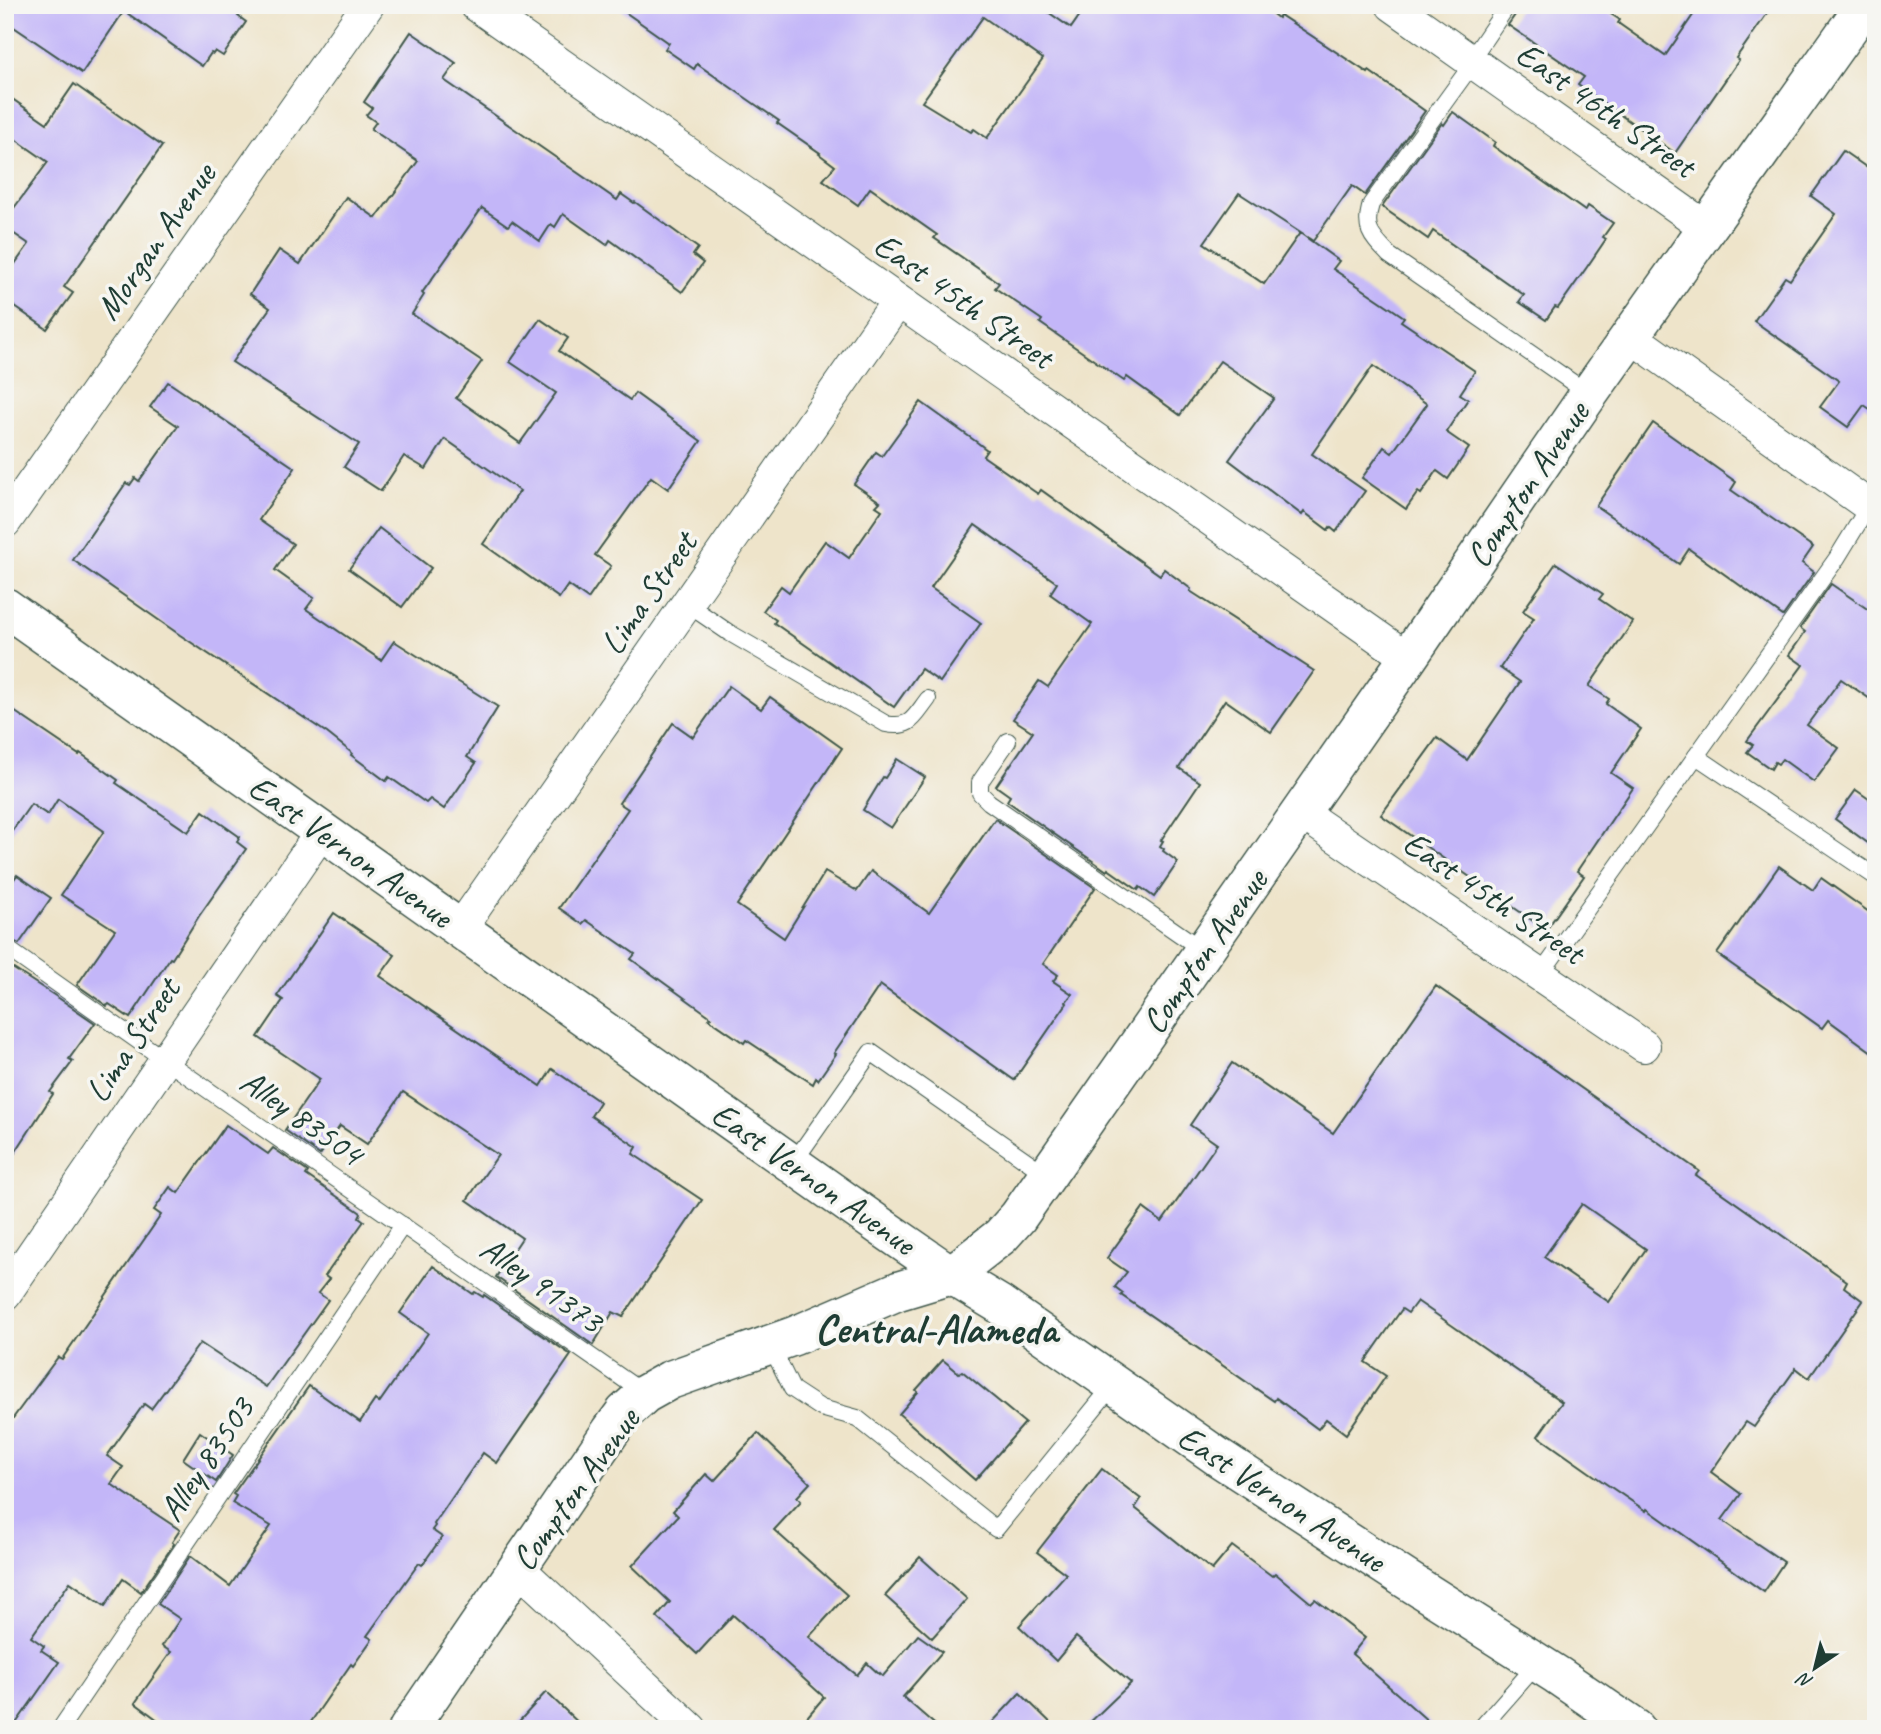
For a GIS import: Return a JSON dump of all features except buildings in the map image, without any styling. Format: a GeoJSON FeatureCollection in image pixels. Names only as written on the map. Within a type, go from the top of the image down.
{"type":"FeatureCollection","features":[{"type":"Feature","properties":{"kind":"main road","name":"Compton Avenue"},"geometry":{"type":"LineString","coordinates":[[408,1729],[611,1431],[625,1412],[645,1394],[670,1380],[771,1345],[898,1291],[951,1275],[1001,1236],[1018,1217],[1860,7]]}},
{"type":"Feature","properties":{"kind":"main road","name":"East Vernon Avenue"},"geometry":{"type":"LineString","coordinates":[[5,607],[951,1275],[999,1304],[1241,1472],[1636,1729]]}},
{"type":"Feature","properties":{"kind":"street","name":"Morgan Avenue"},"geometry":{"type":"LineString","coordinates":[[5,522],[368,5]]}},
{"type":"Feature","properties":{"kind":"street","name":"East 45th Street"},"geometry":{"type":"LineString","coordinates":[[475,5],[1408,657]]}},
{"type":"Feature","properties":{"kind":"street","name":"East 46th Street"},"geometry":{"type":"LineString","coordinates":[[1392,5],[1707,228]]}},
{"type":"Feature","properties":{"kind":"street","name":"Lima Street"},"geometry":{"type":"LineString","coordinates":[[460,929],[898,301]]}},
{"type":"Feature","properties":{"kind":"street"},"geometry":{"type":"LineString","coordinates":[[1630,335],[1873,504]]}},
{"type":"Feature","properties":{"kind":"street","name":"East 45th Street"},"geometry":{"type":"LineString","coordinates":[[1300,812],[1644,1046]]}},
{"type":"Feature","properties":{"kind":"street","name":"Lima Street"},"geometry":{"type":"LineString","coordinates":[[5,1294],[322,831]]}},
{"type":"Feature","properties":{"kind":"street"},"geometry":{"type":"LineString","coordinates":[[517,1567],[691,1729]]}},
{"type":"Feature","properties":{"kind":"lane"},"geometry":{"type":"LineString","coordinates":[[1508,5],[1472,62],[1371,204],[1367,217],[1368,228],[1373,238],[1389,255],[1589,394]]}},
{"type":"Feature","properties":{"kind":"lane"},"geometry":{"type":"LineString","coordinates":[[1540,975],[1873,504]]}},
{"type":"Feature","properties":{"kind":"lane"},"geometry":{"type":"LineString","coordinates":[[687,604],[728,632],[886,724],[898,727],[910,722],[928,699]]}},
{"type":"Feature","properties":{"kind":"lane"},"geometry":{"type":"LineString","coordinates":[[1008,741],[980,782],[980,793],[989,802],[1204,951]]}},
{"type":"Feature","properties":{"kind":"lane"},"geometry":{"type":"LineString","coordinates":[[1696,756],[1876,877]]}},
{"type":"Feature","properties":{"kind":"lane","name":"Alley 83504"},"geometry":{"type":"LineString","coordinates":[[5,947],[403,1225]]}},
{"type":"Feature","properties":{"kind":"lane"},"geometry":{"type":"LineString","coordinates":[[793,1163],[871,1052],[1047,1176]]}},
{"type":"Feature","properties":{"kind":"lane","name":"Alley 91373"},"geometry":{"type":"LineString","coordinates":[[403,1225],[645,1394]]}},
{"type":"Feature","properties":{"kind":"lane","name":"Alley 83503"},"geometry":{"type":"LineString","coordinates":[[60,1729],[403,1225]]}},
{"type":"Feature","properties":{"kind":"lane"},"geometry":{"type":"LineString","coordinates":[[771,1345],[792,1389],[821,1408],[857,1418],[996,1529],[1113,1385]]}},
{"type":"Feature","properties":{"kind":"lane"},"geometry":{"type":"LineString","coordinates":[[1480,1729],[1538,1663]]}},
{"type":"Feature","properties":{"kind":"district","name":"Central-Alameda"},"geometry":{"type":"Point","coordinates":[936,1328]}}]}
